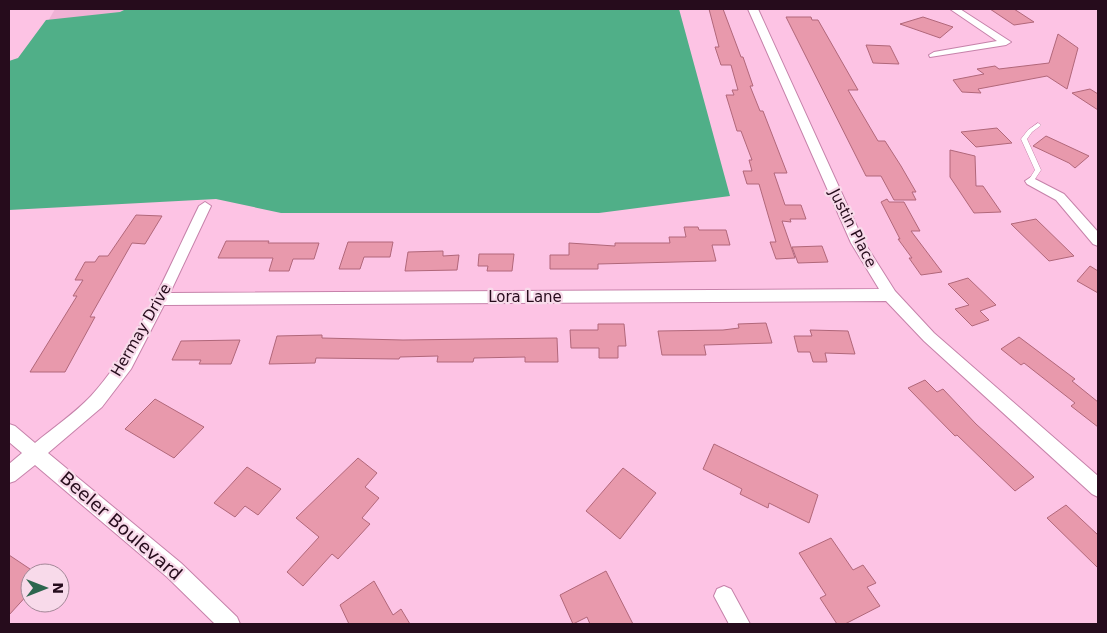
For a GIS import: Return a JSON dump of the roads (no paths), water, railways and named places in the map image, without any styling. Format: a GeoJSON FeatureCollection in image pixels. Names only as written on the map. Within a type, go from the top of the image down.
{"type":"FeatureCollection","features":[{"type":"Feature","properties":{"kind":"street","name":"Justin Place"},"geometry":{"type":"LineString","coordinates":[[753,9],[858,243],[890,295],[930,337],[1098,488]]}},
{"type":"Feature","properties":{"kind":"street"},"geometry":{"type":"LineString","coordinates":[[934,55],[1006,42],[954,9]]}},
{"type":"Feature","properties":{"kind":"street"},"geometry":{"type":"LineString","coordinates":[[1031,180],[1060,197],[1098,242]]}},
{"type":"Feature","properties":{"kind":"street","name":"Hermay Drive"},"geometry":{"type":"LineString","coordinates":[[9,475],[96,402],[125,364],[160,299],[205,206]]}},
{"type":"Feature","properties":{"kind":"street","name":"Lora Lane"},"geometry":{"type":"LineString","coordinates":[[160,299],[890,295]]}},
{"type":"Feature","properties":{"kind":"street","name":"Beeler Boulevard"},"geometry":{"type":"LineString","coordinates":[[9,432],[174,570],[230,624]]}},
{"type":"Feature","properties":{"kind":"street"},"geometry":{"type":"LineString","coordinates":[[724,596],[740,624]]}},
{"type":"Feature","properties":{"kind":"lane"},"geometry":{"type":"LineString","coordinates":[[1031,180],[1038,170],[1024,139],[1038,125]]}}]}
